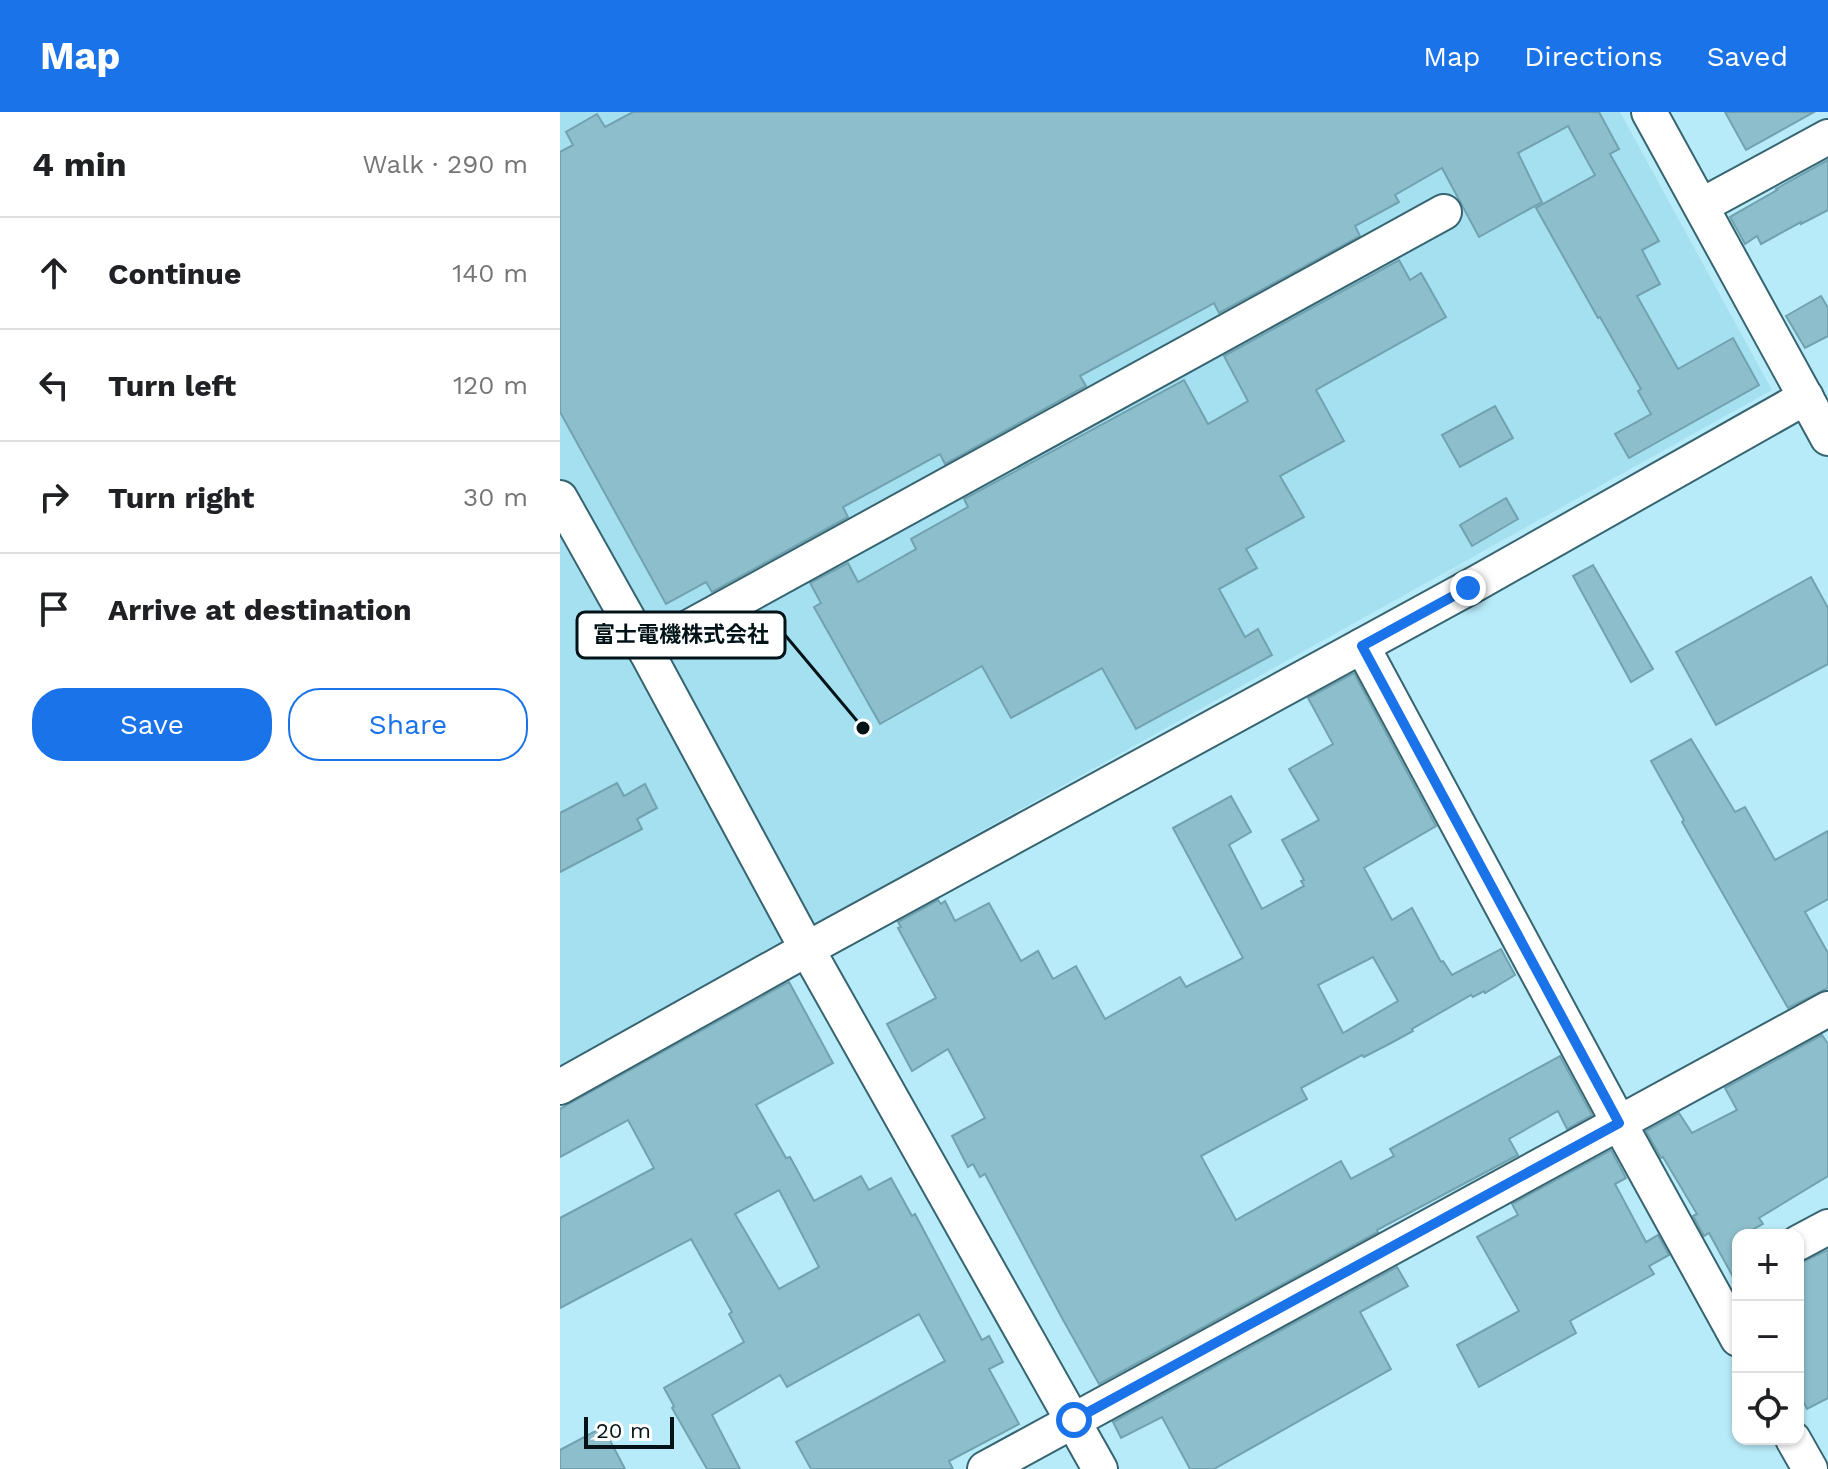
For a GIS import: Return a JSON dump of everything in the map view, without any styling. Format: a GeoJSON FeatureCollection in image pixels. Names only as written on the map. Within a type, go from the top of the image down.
{"type":"FeatureCollection","features":[{"type":"Feature","properties":{"kind":"street"},"geometry":{"type":"LineString","coordinates":[[1649,112],[1828,438]]}},
{"type":"Feature","properties":{"kind":"street"},"geometry":{"type":"LineString","coordinates":[[1701,206],[1828,137]]}},
{"type":"Feature","properties":{"kind":"street"},"geometry":{"type":"LineString","coordinates":[[646,651],[1444,212]]}},
{"type":"Feature","properties":{"kind":"street"},"geometry":{"type":"LineString","coordinates":[[560,1087],[1468,588],[1806,397]]}},
{"type":"Feature","properties":{"kind":"street"},"geometry":{"type":"LineString","coordinates":[[560,498],[807,949],[1100,1469]]}},
{"type":"Feature","properties":{"kind":"street"},"geometry":{"type":"LineString","coordinates":[[1362,646],[1732,1328]]}},
{"type":"Feature","properties":{"kind":"street"},"geometry":{"type":"LineString","coordinates":[[985,1469],[1828,1009]]}},
{"type":"Feature","properties":{"kind":"street"},"geometry":{"type":"LineString","coordinates":[[1804,1240],[1828,1227]]}},
{"type":"Feature","properties":{"kind":"street"},"geometry":{"type":"LineString","coordinates":[[1796,1445],[1810,1469]]}},
{"type":"Feature","properties":{"kind":"shaded area"},"geometry":{"type":"Polygon","coordinates":[[[560,112],[1620,112],[1772,390],[560,1066],[560,112]]]}},
{"type":"Feature","properties":{"kind":"building"},"geometry":{"type":"Polygon","coordinates":[[[633,112],[1599,112],[1619,149],[1610,154],[1659,241],[1642,250],[1660,284],[1637,296],[1678,369],[1733,338],[1759,385],[1629,458],[1615,434],[1651,414],[1638,391],[1641,389],[1536,208],[1595,175],[1568,126],[1518,153],[1542,202],[1479,237],[1442,168],[1395,195],[1399,202],[1355,226],[1360,236],[1219,313],[1214,303],[1080,376],[1086,386],[945,464],[940,454],[843,507],[848,517],[712,592],[706,582],[666,604],[560,412],[560,152],[573,145],[566,132],[597,114],[605,127],[633,112]]]}},
{"type":"Feature","properties":{"kind":"building"},"geometry":{"type":"Polygon","coordinates":[[[1725,112],[1814,112],[1746,150],[1725,112]]]}},
{"type":"Feature","properties":{"kind":"building"},"geometry":{"type":"Polygon","coordinates":[[[1828,160],[1828,210],[1761,244],[1757,236],[1745,244],[1730,217],[1828,160]]]}},
{"type":"Feature","properties":{"kind":"building"},"geometry":{"type":"Polygon","coordinates":[[[1399,260],[1410,280],[1421,273],[1446,317],[1316,390],[1344,441],[1280,476],[1304,517],[1246,549],[1257,568],[1219,589],[1245,637],[1258,629],[1272,655],[1136,729],[1102,668],[1011,718],[982,666],[880,724],[814,607],[821,603],[810,583],[848,563],[858,582],[916,549],[911,539],[968,507],[964,499],[1184,380],[1208,424],[1248,401],[1224,356],[1399,260]]]}},
{"type":"Feature","properties":{"kind":"building"},"geometry":{"type":"Polygon","coordinates":[[[1821,296],[1828,308],[1828,336],[1805,348],[1786,316],[1821,296]]]}},
{"type":"Feature","properties":{"kind":"building"},"geometry":{"type":"Polygon","coordinates":[[[1495,406],[1513,438],[1460,467],[1442,435],[1495,406]]]}},
{"type":"Feature","properties":{"kind":"building"},"geometry":{"type":"Polygon","coordinates":[[[1506,498],[1518,519],[1472,546],[1460,525],[1506,498]]]}},
{"type":"Feature","properties":{"kind":"building"},"geometry":{"type":"Polygon","coordinates":[[[1593,565],[1653,669],[1631,682],[1573,576],[1593,565]]]}},
{"type":"Feature","properties":{"kind":"building"},"geometry":{"type":"Polygon","coordinates":[[[1811,577],[1828,608],[1828,664],[1716,725],[1676,652],[1811,577]]]}},
{"type":"Feature","properties":{"kind":"building"},"geometry":{"type":"Polygon","coordinates":[[[1354,673],[1436,826],[1364,868],[1392,920],[1412,908],[1441,962],[1452,975],[1501,949],[1515,975],[1485,993],[1471,995],[1413,1031],[1301,1088],[1307,1099],[1201,1156],[1236,1220],[1341,1161],[1351,1179],[1394,1156],[1390,1149],[1560,1056],[1592,1115],[1567,1129],[1558,1111],[1509,1139],[1518,1155],[1099,1384],[985,1174],[980,1177],[973,1164],[968,1167],[952,1136],[985,1118],[948,1049],[912,1071],[887,1024],[936,998],[898,928],[901,927],[898,922],[938,900],[941,904],[945,901],[955,921],[989,903],[1021,961],[1038,951],[1053,979],[1076,966],[1105,1019],[1180,977],[1186,987],[1243,958],[1173,828],[1231,796],[1251,832],[1229,845],[1262,909],[1304,886],[1301,881],[1304,880],[1282,840],[1319,820],[1289,769],[1333,744],[1308,698],[1354,673]],[[1373,957],[1318,985],[1343,1033],[1398,1001],[1373,957]]]}},
{"type":"Feature","properties":{"kind":"building"},"geometry":{"type":"Polygon","coordinates":[[[1691,739],[1735,812],[1745,807],[1775,860],[1828,831],[1828,899],[1805,912],[1828,953],[1828,988],[1788,1008],[1682,822],[1684,820],[1651,761],[1691,739]]]}},
{"type":"Feature","properties":{"kind":"building"},"geometry":{"type":"Polygon","coordinates":[[[617,783],[624,796],[645,784],[657,808],[637,819],[642,829],[560,872],[560,813],[617,783]]]}},
{"type":"Feature","properties":{"kind":"building"},"geometry":{"type":"Polygon","coordinates":[[[789,982],[833,1063],[756,1105],[814,1201],[861,1176],[869,1190],[891,1178],[912,1216],[915,1214],[982,1340],[989,1336],[1003,1362],[989,1369],[1019,1424],[949,1461],[953,1469],[811,1469],[796,1442],[945,1361],[919,1314],[787,1387],[780,1375],[712,1415],[740,1469],[707,1469],[664,1388],[744,1342],[729,1314],[732,1312],[691,1239],[560,1308],[560,1218],[654,1168],[628,1120],[560,1157],[560,1109],[789,982]],[[779,1190],[735,1214],[779,1289],[819,1267],[779,1190]]]}},
{"type":"Feature","properties":{"kind":"building"},"geometry":{"type":"Polygon","coordinates":[[[1822,1035],[1828,1044],[1828,1176],[1759,1218],[1763,1224],[1754,1229],[1732,1229],[1732,1275],[1709,1233],[1704,1236],[1693,1216],[1697,1214],[1646,1131],[1679,1113],[1692,1133],[1737,1110],[1725,1088],[1822,1035]]]}},
{"type":"Feature","properties":{"kind":"building"},"geometry":{"type":"Polygon","coordinates":[[[1611,1150],[1626,1178],[1615,1184],[1646,1242],[1658,1235],[1669,1255],[1649,1266],[1654,1274],[1570,1321],[1576,1333],[1479,1387],[1457,1345],[1519,1311],[1477,1237],[1518,1215],[1512,1204],[1611,1150]]]}},
{"type":"Feature","properties":{"kind":"building"},"geometry":{"type":"Polygon","coordinates":[[[1828,1250],[1828,1398],[1807,1409],[1804,1403],[1804,1261],[1828,1250]]]}},
{"type":"Feature","properties":{"kind":"building"},"geometry":{"type":"Polygon","coordinates":[[[1397,1267],[1408,1286],[1360,1312],[1391,1369],[1214,1469],[1190,1469],[1162,1417],[1121,1438],[1113,1422],[1397,1267]]]}},
{"type":"Feature","properties":{"kind":"building"},"geometry":{"type":"Polygon","coordinates":[[[603,1427],[625,1469],[560,1469],[560,1450],[603,1427]]]}},
{"type":"Feature","properties":{"kind":"place","name":"富士電機株式会社"},"geometry":{"type":"Point","coordinates":[863,728]}},
{"type":"Feature","properties":{"kind":"route"},"geometry":{"type":"LineString","coordinates":[[1074,1420],[1619,1123],[1362,646],[1468,588]]}}]}
